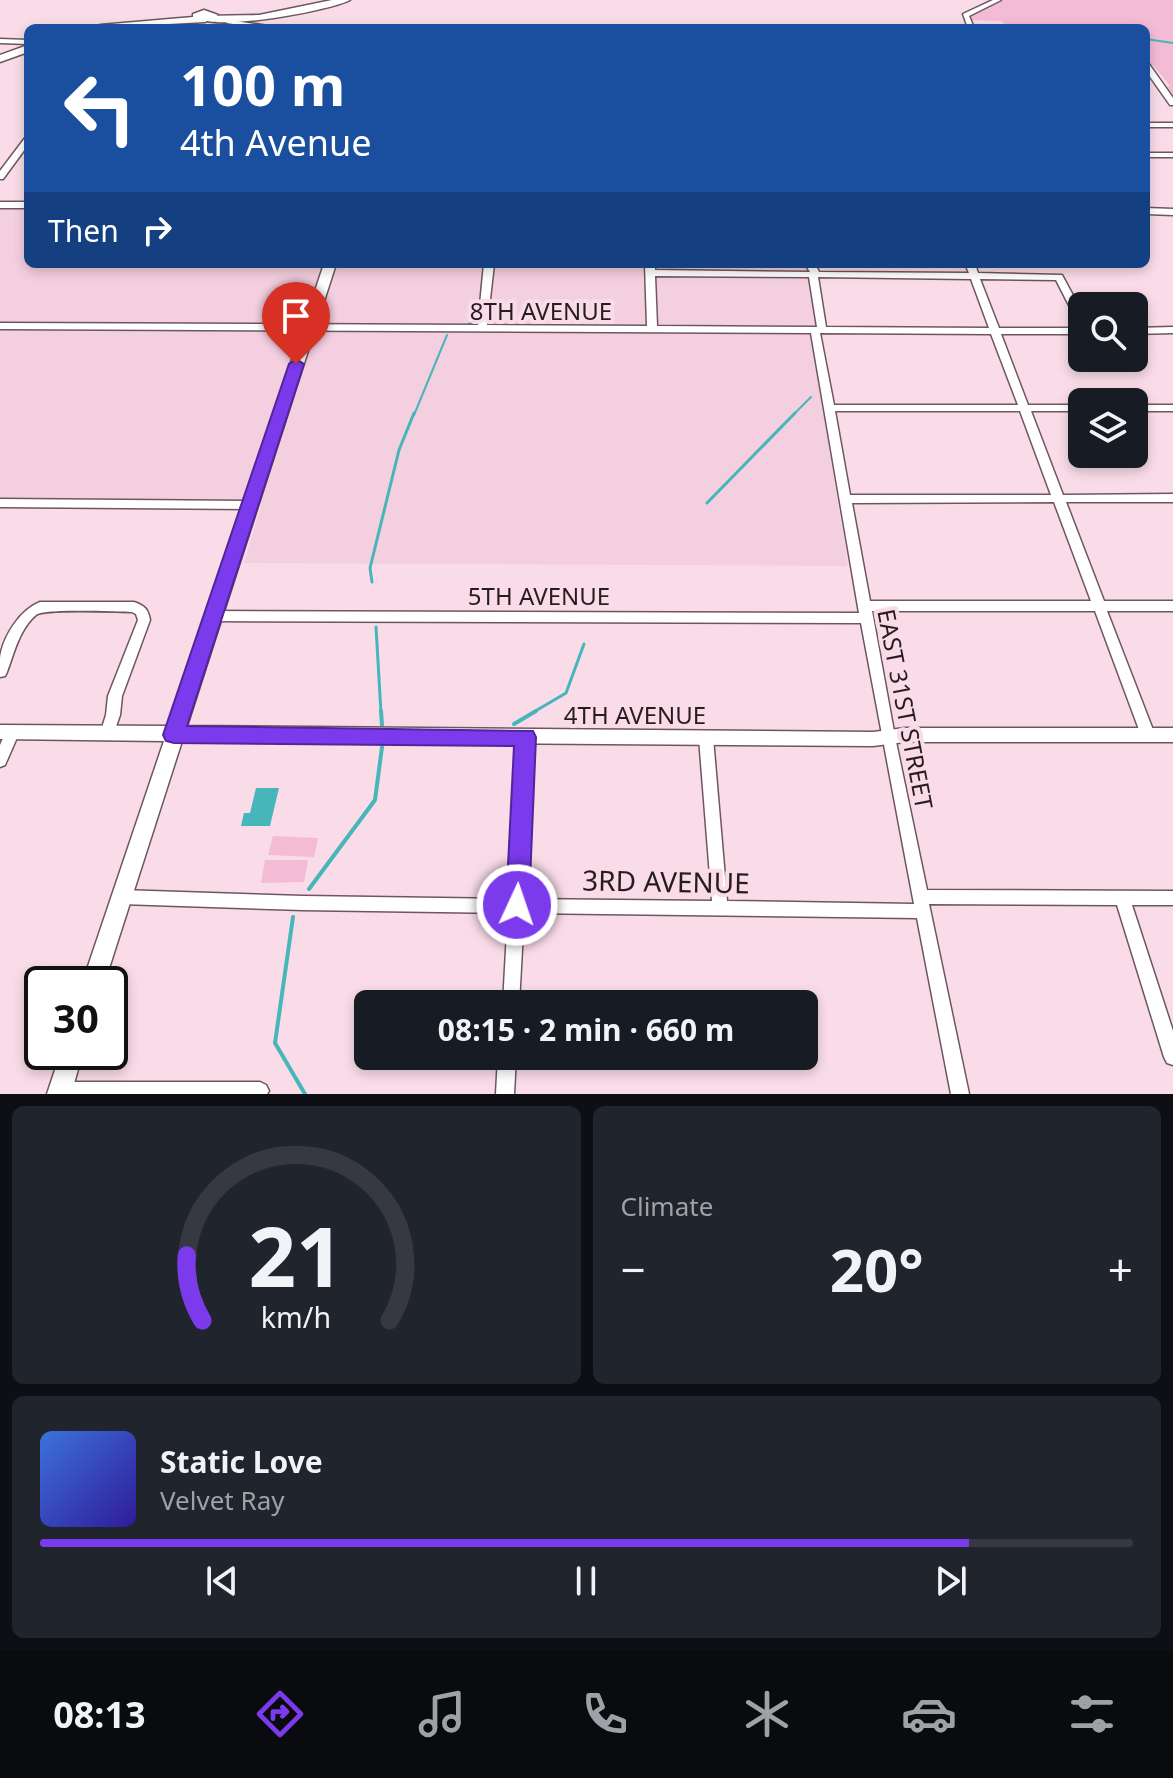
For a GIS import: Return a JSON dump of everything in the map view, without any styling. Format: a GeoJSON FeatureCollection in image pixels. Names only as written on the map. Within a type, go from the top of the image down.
{"type":"FeatureCollection","features":[{"type":"Feature","properties":{"kind":"main road"},"geometry":{"type":"LineString","coordinates":[[138,24],[205,13],[216,0]]}},
{"type":"Feature","properties":{"kind":"main road"},"geometry":{"type":"LineString","coordinates":[[0,59],[24,47]]}},
{"type":"Feature","properties":{"kind":"street"},"geometry":{"type":"LineString","coordinates":[[229,22],[284,15],[346,0]]}},
{"type":"Feature","properties":{"kind":"street"},"geometry":{"type":"LineString","coordinates":[[969,24],[965,15],[998,0]]}},
{"type":"Feature","properties":{"kind":"street"},"geometry":{"type":"LineString","coordinates":[[205,13],[242,24]]}},
{"type":"Feature","properties":{"kind":"street"},"geometry":{"type":"LineString","coordinates":[[0,41],[24,44]]}},
{"type":"Feature","properties":{"kind":"street"},"geometry":{"type":"LineString","coordinates":[[1150,77],[1173,103]]}},
{"type":"Feature","properties":{"kind":"street"},"geometry":{"type":"LineString","coordinates":[[1150,125],[1173,125]]}},
{"type":"Feature","properties":{"kind":"street"},"geometry":{"type":"LineString","coordinates":[[0,177],[24,146]]}},
{"type":"Feature","properties":{"kind":"street"},"geometry":{"type":"LineString","coordinates":[[1150,155],[1173,155]]}},
{"type":"Feature","properties":{"kind":"street"},"geometry":{"type":"LineString","coordinates":[[0,205],[24,205]]}},
{"type":"Feature","properties":{"kind":"street"},"geometry":{"type":"LineString","coordinates":[[1150,211],[1173,212]]}},
{"type":"Feature","properties":{"kind":"street"},"geometry":{"type":"LineString","coordinates":[[99,966],[329,268]]}},
{"type":"Feature","properties":{"kind":"street"},"geometry":{"type":"LineString","coordinates":[[482,329],[489,268]]}},
{"type":"Feature","properties":{"kind":"street"},"geometry":{"type":"LineString","coordinates":[[652,330],[650,269],[972,270],[1059,277],[1068,294]]}},
{"type":"Feature","properties":{"kind":"street","name":"EAST 31ST STREET"},"geometry":{"type":"LineString","coordinates":[[812,270],[844,499],[960,1094]]}},
{"type":"Feature","properties":{"kind":"street"},"geometry":{"type":"LineString","coordinates":[[972,270],[1148,735]]}},
{"type":"Feature","properties":{"kind":"street","name":"8TH AVENUE"},"geometry":{"type":"LineString","coordinates":[[0,326],[1068,331]]}},
{"type":"Feature","properties":{"kind":"street"},"geometry":{"type":"LineString","coordinates":[[1148,331],[1173,330]]}},
{"type":"Feature","properties":{"kind":"street"},"geometry":{"type":"LineString","coordinates":[[829,408],[1068,408]]}},
{"type":"Feature","properties":{"kind":"street"},"geometry":{"type":"LineString","coordinates":[[1148,408],[1173,408]]}},
{"type":"Feature","properties":{"kind":"street"},"geometry":{"type":"LineString","coordinates":[[844,499],[1173,498]]}},
{"type":"Feature","properties":{"kind":"street"},"geometry":{"type":"LineString","coordinates":[[0,503],[250,505]]}},
{"type":"Feature","properties":{"kind":"street","name":"5TH AVENUE"},"geometry":{"type":"LineString","coordinates":[[212,616],[865,612],[1173,606]]}},
{"type":"Feature","properties":{"kind":"street"},"geometry":{"type":"LineString","coordinates":[[0,672],[25,617],[32,610],[40,607],[118,607],[142,611],[144,620],[115,696],[107,734]]}},
{"type":"Feature","properties":{"kind":"street"},"geometry":{"type":"LineString","coordinates":[[0,761],[6,732]]}},
{"type":"Feature","properties":{"kind":"street","name":"4TH AVENUE"},"geometry":{"type":"LineString","coordinates":[[6,732],[706,738],[1173,735]]}},
{"type":"Feature","properties":{"kind":"street"},"geometry":{"type":"LineString","coordinates":[[512,990],[525,737]]}},
{"type":"Feature","properties":{"kind":"street"},"geometry":{"type":"LineString","coordinates":[[706,738],[720,907]]}},
{"type":"Feature","properties":{"kind":"street","name":"3RD AVENUE"},"geometry":{"type":"LineString","coordinates":[[121,897],[720,907],[1173,898]]}},
{"type":"Feature","properties":{"kind":"street"},"geometry":{"type":"LineString","coordinates":[[1122,897],[1173,1057]]}},
{"type":"Feature","properties":{"kind":"street"},"geometry":{"type":"LineString","coordinates":[[66,1070],[59,1092],[260,1091]]}},
{"type":"Feature","properties":{"kind":"street"},"geometry":{"type":"LineString","coordinates":[[505,1094],[506,1070]]}},
{"type":"Feature","properties":{"kind":"shaded area"},"geometry":{"type":"Polygon","coordinates":[[[1004,0],[1173,0],[1173,97],[1165,87],[1170,86],[1154,66],[1150,65],[1150,24],[1004,24],[1002,21],[971,20],[969,17],[1004,0]]]}},
{"type":"Feature","properties":{"kind":"shaded area"},"geometry":{"type":"Polygon","coordinates":[[[0,208],[24,208],[24,268],[807,268],[818,328],[810,328],[848,566],[244,563],[262,503],[0,500],[0,208]]]}},
{"type":"Feature","properties":{"kind":"shaded area"},"geometry":{"type":"Polygon","coordinates":[[[273,836],[318,838],[314,857],[268,855],[273,836]]]}},
{"type":"Feature","properties":{"kind":"shaded area"},"geometry":{"type":"Polygon","coordinates":[[[265,860],[308,860],[304,882],[261,883],[265,860]]]}},
{"type":"Feature","properties":{"kind":"water"},"geometry":{"type":"Polygon","coordinates":[[[256,788],[279,788],[270,826],[241,826],[244,813],[250,813],[256,788]]]}},
{"type":"Feature","properties":{"kind":"waterway"},"geometry":{"type":"LineString","coordinates":[[1150,40],[1173,43]]}},
{"type":"Feature","properties":{"kind":"waterway"},"geometry":{"type":"LineString","coordinates":[[467,325],[473,322],[478,302]]}},
{"type":"Feature","properties":{"kind":"waterway"},"geometry":{"type":"LineString","coordinates":[[414,415],[447,335]]}},
{"type":"Feature","properties":{"kind":"waterway"},"geometry":{"type":"LineString","coordinates":[[795,413],[811,397]]}},
{"type":"Feature","properties":{"kind":"waterway"},"geometry":{"type":"LineString","coordinates":[[372,582],[370,568],[399,450],[414,413]]}},
{"type":"Feature","properties":{"kind":"waterway"},"geometry":{"type":"LineString","coordinates":[[707,503],[795,413]]}},
{"type":"Feature","properties":{"kind":"waterway"},"geometry":{"type":"LineString","coordinates":[[376,627],[381,713]]}},
{"type":"Feature","properties":{"kind":"waterway"},"geometry":{"type":"LineString","coordinates":[[532,713],[566,693],[584,644]]}},
{"type":"Feature","properties":{"kind":"waterway"},"geometry":{"type":"LineString","coordinates":[[381,711],[382,725]]}},
{"type":"Feature","properties":{"kind":"waterway"},"geometry":{"type":"LineString","coordinates":[[514,724],[536,711]]}},
{"type":"Feature","properties":{"kind":"waterway"},"geometry":{"type":"LineString","coordinates":[[309,889],[375,800],[382,747]]}},
{"type":"Feature","properties":{"kind":"waterway"},"geometry":{"type":"LineString","coordinates":[[293,917],[275,1043],[305,1094]]}},
{"type":"Feature","properties":{"kind":"route"},"geometry":{"type":"LineString","coordinates":[[296,364],[174,735],[525,737],[517,905]]}}]}
